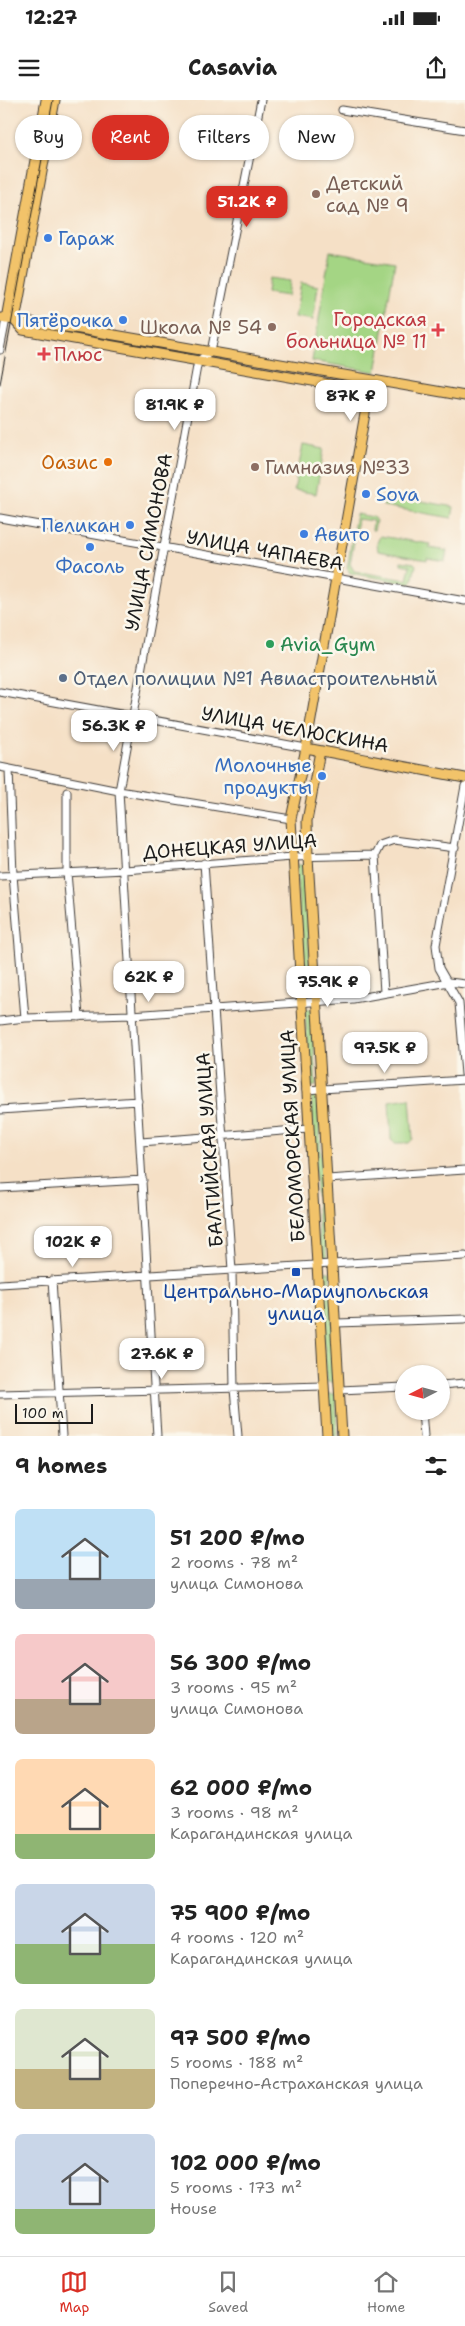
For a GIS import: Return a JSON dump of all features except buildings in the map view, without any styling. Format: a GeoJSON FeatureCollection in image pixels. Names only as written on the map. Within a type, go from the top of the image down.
{"type":"FeatureCollection","features":[{"type":"Feature","properties":{"kind":"main road"},"geometry":{"type":"LineString","coordinates":[[7,319],[46,100]]}},
{"type":"Feature","properties":{"kind":"main road"},"geometry":{"type":"LineString","coordinates":[[7,319],[55,100]]}},
{"type":"Feature","properties":{"kind":"main road"},"geometry":{"type":"LineString","coordinates":[[7,319],[80,329],[465,396]]}},
{"type":"Feature","properties":{"kind":"main road"},"geometry":{"type":"LineString","coordinates":[[7,319],[23,330],[369,391],[376,381]]}},
{"type":"Feature","properties":{"kind":"main road","name":"БЕЛОМОРСКАЯ УЛИЦА"},"geometry":{"type":"LineString","coordinates":[[327,1436],[300,1002],[291,820],[306,748],[369,391]]}},
{"type":"Feature","properties":{"kind":"main road","name":"УЛИЦА ЧЕЛЮСКИНА"},"geometry":{"type":"LineString","coordinates":[[306,748],[465,778]]}},
{"type":"Feature","properties":{"kind":"main road","name":"БЕЛОМОРСКАЯ УЛИЦА"},"geometry":{"type":"LineString","coordinates":[[320,751],[307,821],[308,857],[342,1436]]}},
{"type":"Feature","properties":{"kind":"street"},"geometry":{"type":"LineString","coordinates":[[198,361],[211,352],[261,100]]}},
{"type":"Feature","properties":{"kind":"street"},"geometry":{"type":"LineString","coordinates":[[342,110],[465,130]]}},
{"type":"Feature","properties":{"kind":"street"},"geometry":{"type":"LineString","coordinates":[[0,350],[7,319]]}},
{"type":"Feature","properties":{"kind":"street","name":"УЛИЦА СИМОНОВА"},"geometry":{"type":"LineString","coordinates":[[157,1436],[119,790],[131,716],[198,361]]}},
{"type":"Feature","properties":{"kind":"street","name":"УЛИЦА ЧАПАЕВА"},"geometry":{"type":"LineString","coordinates":[[0,518],[465,601]]}},
{"type":"Feature","properties":{"kind":"street","name":"УЛИЦА ЧЕЛЮСКИНА"},"geometry":{"type":"LineString","coordinates":[[0,692],[306,748]]}},
{"type":"Feature","properties":{"kind":"street"},"geometry":{"type":"LineString","coordinates":[[0,767],[291,820]]}},
{"type":"Feature","properties":{"kind":"street"},"geometry":{"type":"LineString","coordinates":[[10,769],[13,875],[25,1018]]}},
{"type":"Feature","properties":{"kind":"street"},"geometry":{"type":"LineString","coordinates":[[465,786],[436,945],[440,968],[459,1004],[465,1074]]}},
{"type":"Feature","properties":{"kind":"street"},"geometry":{"type":"LineString","coordinates":[[67,792],[67,872],[79,1016]]}},
{"type":"Feature","properties":{"kind":"street"},"geometry":{"type":"LineString","coordinates":[[384,992],[375,855],[380,845],[394,840],[454,848]]}},
{"type":"Feature","properties":{"kind":"street","name":"ДОНЕЦКАЯ УЛИЦА"},"geometry":{"type":"LineString","coordinates":[[0,876],[125,870],[292,857],[375,855]]}},
{"type":"Feature","properties":{"kind":"street","name":"БАЛТИЙСКАЯ УЛИЦА"},"geometry":{"type":"LineString","coordinates":[[204,863],[224,1135],[232,1270],[234,1389],[238,1436]]}},
{"type":"Feature","properties":{"kind":"street"},"geometry":{"type":"LineString","coordinates":[[0,1021],[25,1018],[132,1015],[353,999],[449,982],[465,984]]}},
{"type":"Feature","properties":{"kind":"street"},"geometry":{"type":"LineString","coordinates":[[306,1090],[465,1080]]}},
{"type":"Feature","properties":{"kind":"street"},"geometry":{"type":"LineString","coordinates":[[0,1110],[138,1101]]}},
{"type":"Feature","properties":{"kind":"street"},"geometry":{"type":"LineString","coordinates":[[140,1142],[308,1128]]}},
{"type":"Feature","properties":{"kind":"street"},"geometry":{"type":"LineString","coordinates":[[327,1179],[465,1170]]}},
{"type":"Feature","properties":{"kind":"street"},"geometry":{"type":"LineString","coordinates":[[0,1188],[143,1180]]}},
{"type":"Feature","properties":{"kind":"street"},"geometry":{"type":"LineString","coordinates":[[0,1284],[465,1256]]}},
{"type":"Feature","properties":{"kind":"street"},"geometry":{"type":"LineString","coordinates":[[52,1280],[62,1436]]}},
{"type":"Feature","properties":{"kind":"street"},"geometry":{"type":"LineString","coordinates":[[336,1323],[465,1319]]}},
{"type":"Feature","properties":{"kind":"street"},"geometry":{"type":"LineString","coordinates":[[450,1384],[465,1383]]}},
{"type":"Feature","properties":{"kind":"street"},"geometry":{"type":"LineString","coordinates":[[0,1394],[324,1386]]}},
{"type":"Feature","properties":{"kind":"street"},"geometry":{"type":"LineString","coordinates":[[340,1390],[395,1387]]}},
{"type":"Feature","properties":{"kind":"street"},"geometry":{"type":"LineString","coordinates":[[423,1420],[424,1436]]}},
{"type":"Feature","properties":{"kind":"green space"},"geometry":{"type":"Polygon","coordinates":[[[330,251],[395,262],[376,372],[312,361],[330,251]]]}},
{"type":"Feature","properties":{"kind":"green space"},"geometry":{"type":"Polygon","coordinates":[[[269,278],[290,281],[288,296],[267,293],[269,278]]]}},
{"type":"Feature","properties":{"kind":"green space"},"geometry":{"type":"Polygon","coordinates":[[[301,283],[318,286],[313,320],[295,317],[301,283]]]}},
{"type":"Feature","properties":{"kind":"green space"},"geometry":{"type":"Polygon","coordinates":[[[303,445],[324,449],[316,494],[294,490],[303,445]]]}},
{"type":"Feature","properties":{"kind":"green space"},"geometry":{"type":"Polygon","coordinates":[[[389,495],[454,507],[452,518],[383,506],[384,499],[389,495]]]}},
{"type":"Feature","properties":{"kind":"green space"},"geometry":{"type":"Polygon","coordinates":[[[356,514],[373,517],[376,521],[374,530],[372,530],[373,521],[358,519],[350,564],[354,571],[407,580],[410,566],[401,564],[401,561],[414,563],[416,565],[410,584],[350,573],[347,568],[356,514]]]}},
{"type":"Feature","properties":{"kind":"green space"},"geometry":{"type":"Polygon","coordinates":[[[380,536],[430,544],[429,548],[447,551],[445,561],[427,558],[427,560],[378,551],[377,543],[380,536]]]}},
{"type":"Feature","properties":{"kind":"green space"},"geometry":{"type":"Polygon","coordinates":[[[296,865],[304,865],[312,990],[305,992],[296,865]]]}},
{"type":"Feature","properties":{"kind":"green space"},"geometry":{"type":"Polygon","coordinates":[[[305,1009],[312,1009],[316,1086],[309,1087],[305,1009]]]}},
{"type":"Feature","properties":{"kind":"green space"},"geometry":{"type":"Polygon","coordinates":[[[318,1094],[327,1262],[320,1263],[311,1095],[318,1094]]]}},
{"type":"Feature","properties":{"kind":"green space"},"geometry":{"type":"Polygon","coordinates":[[[410,1098],[413,1139],[409,1143],[395,1143],[391,1140],[389,1101],[410,1098]]]}},
{"type":"Feature","properties":{"kind":"green space"},"geometry":{"type":"Polygon","coordinates":[[[320,1272],[330,1272],[336,1382],[326,1382],[320,1272]]]}},
{"type":"Feature","properties":{"kind":"green space"},"geometry":{"type":"Polygon","coordinates":[[[327,1394],[336,1394],[338,1436],[330,1436],[327,1394]]]}},
{"type":"Feature","properties":{"kind":"tram line"},"geometry":{"type":"LineString","coordinates":[[0,384],[53,100]]}},
{"type":"Feature","properties":{"kind":"place","name":"Детский сад № 9"},"geometry":{"type":"Point","coordinates":[316,194]}},
{"type":"Feature","properties":{"kind":"place","name":"Гараж"},"geometry":{"type":"Point","coordinates":[48,238]}},
{"type":"Feature","properties":{"kind":"place","name":"Пятёрочка"},"geometry":{"type":"Point","coordinates":[123,320]}},
{"type":"Feature","properties":{"kind":"place","name":"Школа № 54"},"geometry":{"type":"Point","coordinates":[272,327]}},
{"type":"Feature","properties":{"kind":"place","name":"Городская больница № 11"},"geometry":{"type":"Point","coordinates":[438,330]}},
{"type":"Feature","properties":{"kind":"place","name":"Плюс"},"geometry":{"type":"Point","coordinates":[44,354]}},
{"type":"Feature","properties":{"kind":"place","name":"Оазис"},"geometry":{"type":"Point","coordinates":[108,462]}},
{"type":"Feature","properties":{"kind":"place","name":"Гимназия №33"},"geometry":{"type":"Point","coordinates":[255,467]}},
{"type":"Feature","properties":{"kind":"place","name":"Sova"},"geometry":{"type":"Point","coordinates":[366,494]}},
{"type":"Feature","properties":{"kind":"place","name":"Пеликан"},"geometry":{"type":"Point","coordinates":[130,525]}},
{"type":"Feature","properties":{"kind":"place","name":"Авито"},"geometry":{"type":"Point","coordinates":[304,534]}},
{"type":"Feature","properties":{"kind":"place","name":"Фасоль"},"geometry":{"type":"Point","coordinates":[90,547]}},
{"type":"Feature","properties":{"kind":"place","name":"Avia_Gym"},"geometry":{"type":"Point","coordinates":[270,644]}},
{"type":"Feature","properties":{"kind":"place","name":"Отдел полиции №1 Авиастроительный"},"geometry":{"type":"Point","coordinates":[63,678]}},
{"type":"Feature","properties":{"kind":"place","name":"Молочные продукты"},"geometry":{"type":"Point","coordinates":[322,776]}},
{"type":"Feature","properties":{"kind":"place","name":"Центрально-Мариупольская улица"},"geometry":{"type":"Point","coordinates":[296,1272]}}]}
